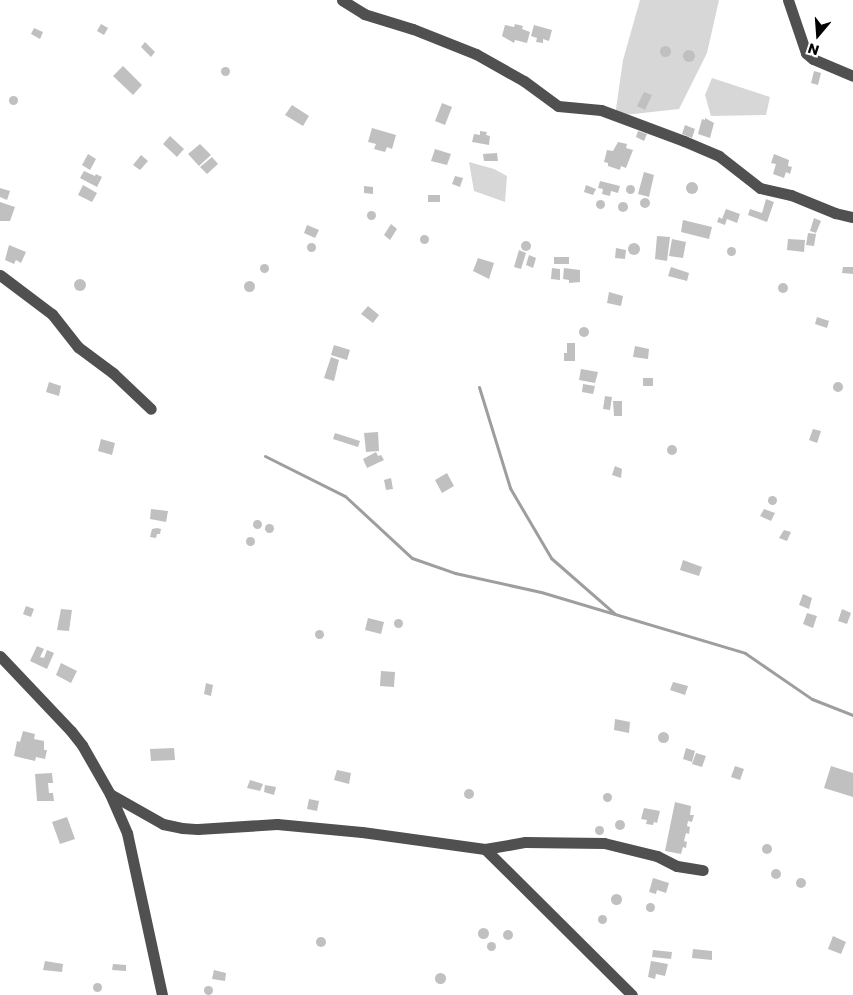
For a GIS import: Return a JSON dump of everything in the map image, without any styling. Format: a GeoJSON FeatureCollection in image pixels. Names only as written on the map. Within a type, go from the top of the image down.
{"type":"FeatureCollection","features":[{"type":"Feature","properties":{"kind":"street"},"geometry":{"type":"LineString","coordinates":[[342,0],[364,14],[413,29],[476,54],[524,81],[558,106],[601,110],[684,141],[719,156],[760,188],[791,195],[835,213],[853,217]]}},
{"type":"Feature","properties":{"kind":"street"},"geometry":{"type":"LineString","coordinates":[[788,0],[806,53],[813,59],[853,76]]}},
{"type":"Feature","properties":{"kind":"street"},"geometry":{"type":"LineString","coordinates":[[0,275],[52,314],[78,347],[113,373],[151,408]]}},
{"type":"Feature","properties":{"kind":"street"},"geometry":{"type":"LineString","coordinates":[[0,656],[71,731],[82,745],[110,794],[127,833],[162,995]]}},
{"type":"Feature","properties":{"kind":"street"},"geometry":{"type":"LineString","coordinates":[[110,794],[163,824],[182,828],[198,829],[277,824],[362,832],[484,849],[525,842],[604,844],[657,856],[677,866],[703,870]]}},
{"type":"Feature","properties":{"kind":"street"},"geometry":{"type":"LineString","coordinates":[[484,849],[632,995]]}},
{"type":"Feature","properties":{"kind":"shaded area"},"geometry":{"type":"Polygon","coordinates":[[[640,0],[719,0],[707,53],[679,109],[615,116],[623,60],[640,0]]]}},
{"type":"Feature","properties":{"kind":"shaded area"},"geometry":{"type":"Polygon","coordinates":[[[712,78],[770,97],[766,115],[711,116],[705,95],[712,78]]]}},
{"type":"Feature","properties":{"kind":"shaded area"},"geometry":{"type":"Polygon","coordinates":[[[469,162],[494,169],[507,176],[505,202],[474,191],[469,162]]]}},
{"type":"Feature","properties":{"kind":"building"},"geometry":{"type":"Polygon","coordinates":[[[101,24],[108,28],[104,35],[97,31],[101,24]]]}},
{"type":"Feature","properties":{"kind":"building"},"geometry":{"type":"Polygon","coordinates":[[[515,24],[523,26],[522,29],[530,32],[527,43],[515,40],[514,43],[502,36],[505,25],[514,27],[515,24]]]}},
{"type":"Feature","properties":{"kind":"building"},"geometry":{"type":"Polygon","coordinates":[[[534,25],[552,30],[549,41],[543,39],[543,43],[536,42],[537,38],[531,36],[534,25]]]}},
{"type":"Feature","properties":{"kind":"building"},"geometry":{"type":"Polygon","coordinates":[[[34,28],[43,32],[40,39],[31,34],[34,28]]]}},
{"type":"Feature","properties":{"kind":"building"},"geometry":{"type":"Polygon","coordinates":[[[145,42],[155,52],[151,57],[141,47],[145,42]]]}},
{"type":"Feature","properties":{"kind":"building"},"geometry":{"type":"Polygon","coordinates":[[[663,46],[667,46],[670,51],[669,55],[663,56],[660,53],[660,49],[663,46]]]}},
{"type":"Feature","properties":{"kind":"building"},"geometry":{"type":"Polygon","coordinates":[[[689,50],[695,56],[689,62],[683,56],[689,50]]]}},
{"type":"Feature","properties":{"kind":"building"},"geometry":{"type":"Polygon","coordinates":[[[123,66],[142,85],[133,95],[113,76],[123,66]]]}},
{"type":"Feature","properties":{"kind":"building"},"geometry":{"type":"Polygon","coordinates":[[[225,66],[230,71],[225,76],[220,71],[225,66]]]}},
{"type":"Feature","properties":{"kind":"building"},"geometry":{"type":"Polygon","coordinates":[[[814,71],[821,73],[818,85],[811,83],[814,71]]]}},
{"type":"Feature","properties":{"kind":"building"},"geometry":{"type":"Polygon","coordinates":[[[644,92],[652,95],[645,110],[637,106],[644,92]]]}},
{"type":"Feature","properties":{"kind":"building"},"geometry":{"type":"Polygon","coordinates":[[[13,95],[18,100],[13,105],[8,100],[13,95]]]}},
{"type":"Feature","properties":{"kind":"building"},"geometry":{"type":"Polygon","coordinates":[[[442,103],[452,107],[445,125],[435,121],[442,103]]]}},
{"type":"Feature","properties":{"kind":"building"},"geometry":{"type":"Polygon","coordinates":[[[292,105],[309,116],[303,126],[285,115],[292,105]]]}},
{"type":"Feature","properties":{"kind":"building"},"geometry":{"type":"Polygon","coordinates":[[[705,118],[714,123],[710,138],[698,134],[702,119],[705,120],[705,118]]]}},
{"type":"Feature","properties":{"kind":"building"},"geometry":{"type":"Polygon","coordinates":[[[685,125],[695,129],[692,138],[682,134],[685,125]]]}},
{"type":"Feature","properties":{"kind":"building"},"geometry":{"type":"Polygon","coordinates":[[[372,128],[396,135],[392,149],[387,147],[385,152],[374,149],[376,144],[368,142],[372,128]]]}},
{"type":"Feature","properties":{"kind":"building"},"geometry":{"type":"Polygon","coordinates":[[[480,131],[487,132],[486,135],[490,136],[489,145],[472,142],[474,134],[480,135],[480,131]]]}},
{"type":"Feature","properties":{"kind":"building"},"geometry":{"type":"Polygon","coordinates":[[[638,131],[647,134],[644,141],[636,137],[638,131]]]}},
{"type":"Feature","properties":{"kind":"building"},"geometry":{"type":"Polygon","coordinates":[[[170,136],[184,149],[177,157],[163,144],[170,136]]]}},
{"type":"Feature","properties":{"kind":"building"},"geometry":{"type":"Polygon","coordinates":[[[618,142],[627,144],[626,148],[633,150],[626,168],[621,166],[620,170],[608,166],[608,163],[604,162],[607,150],[613,151],[618,142]]]}},
{"type":"Feature","properties":{"kind":"building"},"geometry":{"type":"Polygon","coordinates":[[[200,144],[211,155],[199,166],[188,154],[200,144]]]}},
{"type":"Feature","properties":{"kind":"building"},"geometry":{"type":"Polygon","coordinates":[[[435,149],[451,154],[447,165],[431,161],[435,149]]]}},
{"type":"Feature","properties":{"kind":"building"},"geometry":{"type":"Polygon","coordinates":[[[497,153],[498,161],[484,161],[483,154],[497,153]]]}},
{"type":"Feature","properties":{"kind":"building"},"geometry":{"type":"Polygon","coordinates":[[[88,154],[96,159],[90,170],[82,165],[88,154]]]}},
{"type":"Feature","properties":{"kind":"building"},"geometry":{"type":"Polygon","coordinates":[[[774,154],[789,160],[788,166],[792,167],[790,174],[786,172],[784,178],[773,174],[776,164],[771,163],[774,154]]]}},
{"type":"Feature","properties":{"kind":"building"},"geometry":{"type":"Polygon","coordinates":[[[141,155],[148,161],[140,170],[133,165],[141,155]]]}},
{"type":"Feature","properties":{"kind":"building"},"geometry":{"type":"Polygon","coordinates":[[[212,157],[218,164],[207,174],[200,167],[212,157]]]}},
{"type":"Feature","properties":{"kind":"building"},"geometry":{"type":"Polygon","coordinates":[[[84,171],[102,177],[97,187],[80,178],[84,171]]]}},
{"type":"Feature","properties":{"kind":"building"},"geometry":{"type":"Polygon","coordinates":[[[644,172],[654,175],[649,197],[638,194],[644,172]]]}},
{"type":"Feature","properties":{"kind":"building"},"geometry":{"type":"Polygon","coordinates":[[[455,176],[463,178],[460,187],[452,184],[455,176]]]}},
{"type":"Feature","properties":{"kind":"building"},"geometry":{"type":"Polygon","coordinates":[[[600,181],[620,186],[618,193],[611,191],[610,196],[602,194],[603,189],[598,188],[600,181]]]}},
{"type":"Feature","properties":{"kind":"building"},"geometry":{"type":"Polygon","coordinates":[[[690,182],[694,182],[698,188],[694,194],[690,194],[686,190],[686,186],[690,182]]]}},
{"type":"Feature","properties":{"kind":"building"},"geometry":{"type":"Polygon","coordinates":[[[83,185],[97,193],[92,202],[78,195],[83,185]]]}},
{"type":"Feature","properties":{"kind":"building"},"geometry":{"type":"Polygon","coordinates":[[[586,185],[596,189],[593,195],[584,192],[586,185]]]}},
{"type":"Feature","properties":{"kind":"building"},"geometry":{"type":"Polygon","coordinates":[[[630,185],[634,189],[630,193],[626,189],[630,185]]]}},
{"type":"Feature","properties":{"kind":"building"},"geometry":{"type":"Polygon","coordinates":[[[364,186],[373,187],[373,194],[364,193],[364,186]]]}},
{"type":"Feature","properties":{"kind":"building"},"geometry":{"type":"Polygon","coordinates":[[[0,188],[10,191],[7,200],[0,197],[0,188]]]}},
{"type":"Feature","properties":{"kind":"building"},"geometry":{"type":"Polygon","coordinates":[[[428,195],[440,195],[440,202],[428,202],[428,195]]]}},
{"type":"Feature","properties":{"kind":"building"},"geometry":{"type":"Polygon","coordinates":[[[643,198],[647,198],[650,203],[647,208],[643,208],[640,205],[640,201],[643,198]]]}},
{"type":"Feature","properties":{"kind":"building"},"geometry":{"type":"Polygon","coordinates":[[[766,199],[774,202],[767,222],[748,215],[750,209],[762,213],[766,199]]]}},
{"type":"Feature","properties":{"kind":"building"},"geometry":{"type":"Polygon","coordinates":[[[600,200],[604,204],[600,208],[596,204],[600,200]]]}},
{"type":"Feature","properties":{"kind":"building"},"geometry":{"type":"Polygon","coordinates":[[[0,202],[15,207],[10,221],[0,221],[0,202]]]}},
{"type":"Feature","properties":{"kind":"building"},"geometry":{"type":"Polygon","coordinates":[[[621,202],[625,202],[628,207],[627,211],[621,212],[618,209],[618,205],[621,202]]]}},
{"type":"Feature","properties":{"kind":"building"},"geometry":{"type":"Polygon","coordinates":[[[726,209],[740,214],[737,223],[727,219],[725,225],[717,222],[719,217],[722,219],[726,209]]]}},
{"type":"Feature","properties":{"kind":"building"},"geometry":{"type":"Polygon","coordinates":[[[371,210],[376,215],[371,220],[366,215],[371,210]]]}},
{"type":"Feature","properties":{"kind":"building"},"geometry":{"type":"Polygon","coordinates":[[[814,218],[821,221],[816,233],[810,231],[814,218]]]}},
{"type":"Feature","properties":{"kind":"building"},"geometry":{"type":"Polygon","coordinates":[[[683,220],[712,227],[709,239],[681,232],[683,220]]]}},
{"type":"Feature","properties":{"kind":"building"},"geometry":{"type":"Polygon","coordinates":[[[391,224],[397,229],[390,240],[384,235],[391,224]]]}},
{"type":"Feature","properties":{"kind":"building"},"geometry":{"type":"Polygon","coordinates":[[[307,225],[319,230],[315,238],[304,233],[307,225]]]}},
{"type":"Feature","properties":{"kind":"building"},"geometry":{"type":"Polygon","coordinates":[[[808,233],[816,234],[814,246],[806,245],[808,233]]]}},
{"type":"Feature","properties":{"kind":"building"},"geometry":{"type":"Polygon","coordinates":[[[424,234],[429,239],[424,244],[419,239],[424,234]]]}},
{"type":"Feature","properties":{"kind":"building"},"geometry":{"type":"Polygon","coordinates":[[[657,236],[670,237],[667,261],[655,259],[657,236]]]}},
{"type":"Feature","properties":{"kind":"building"},"geometry":{"type":"Polygon","coordinates":[[[672,239],[686,242],[683,258],[669,256],[672,239]]]}},
{"type":"Feature","properties":{"kind":"building"},"geometry":{"type":"Polygon","coordinates":[[[788,239],[805,240],[804,252],[787,250],[788,239]]]}},
{"type":"Feature","properties":{"kind":"building"},"geometry":{"type":"Polygon","coordinates":[[[526,241],[531,246],[526,251],[521,246],[526,241]]]}},
{"type":"Feature","properties":{"kind":"building"},"geometry":{"type":"Polygon","coordinates":[[[311,243],[315,247],[311,251],[307,247],[311,243]]]}},
{"type":"Feature","properties":{"kind":"building"},"geometry":{"type":"Polygon","coordinates":[[[634,243],[640,249],[634,255],[628,249],[634,243]]]}},
{"type":"Feature","properties":{"kind":"building"},"geometry":{"type":"Polygon","coordinates":[[[9,245],[26,252],[21,263],[16,260],[14,264],[5,260],[9,245]]]}},
{"type":"Feature","properties":{"kind":"building"},"geometry":{"type":"Polygon","coordinates":[[[731,246],[736,251],[731,256],[726,251],[731,246]]]}},
{"type":"Feature","properties":{"kind":"building"},"geometry":{"type":"Polygon","coordinates":[[[616,248],[626,250],[625,259],[615,258],[616,248]]]}},
{"type":"Feature","properties":{"kind":"building"},"geometry":{"type":"Polygon","coordinates":[[[519,250],[526,253],[521,269],[514,267],[519,250]]]}},
{"type":"Feature","properties":{"kind":"building"},"geometry":{"type":"Polygon","coordinates":[[[529,255],[536,258],[533,268],[526,265],[529,255]]]}},
{"type":"Feature","properties":{"kind":"building"},"geometry":{"type":"Polygon","coordinates":[[[554,257],[569,257],[569,264],[554,264],[554,257]]]}},
{"type":"Feature","properties":{"kind":"building"},"geometry":{"type":"Polygon","coordinates":[[[478,258],[494,263],[489,279],[473,271],[478,258]]]}},
{"type":"Feature","properties":{"kind":"building"},"geometry":{"type":"Polygon","coordinates":[[[264,263],[269,268],[264,273],[259,268],[264,263]]]}},
{"type":"Feature","properties":{"kind":"building"},"geometry":{"type":"Polygon","coordinates":[[[671,267],[689,273],[687,281],[668,276],[671,267]]]}},
{"type":"Feature","properties":{"kind":"building"},"geometry":{"type":"Polygon","coordinates":[[[843,267],[853,267],[853,274],[842,273],[843,267]]]}},
{"type":"Feature","properties":{"kind":"building"},"geometry":{"type":"Polygon","coordinates":[[[552,268],[560,269],[560,280],[551,279],[552,268]]]}},
{"type":"Feature","properties":{"kind":"building"},"geometry":{"type":"Polygon","coordinates":[[[564,268],[580,270],[580,282],[569,283],[569,280],[563,279],[564,268]]]}},
{"type":"Feature","properties":{"kind":"building"},"geometry":{"type":"Polygon","coordinates":[[[80,279],[86,285],[80,291],[74,285],[80,279]]]}},
{"type":"Feature","properties":{"kind":"building"},"geometry":{"type":"Polygon","coordinates":[[[247,281],[251,281],[254,286],[253,290],[247,291],[244,288],[244,284],[247,281]]]}},
{"type":"Feature","properties":{"kind":"building"},"geometry":{"type":"Polygon","coordinates":[[[783,283],[788,288],[783,293],[778,288],[783,283]]]}},
{"type":"Feature","properties":{"kind":"building"},"geometry":{"type":"Polygon","coordinates":[[[609,292],[623,296],[621,306],[607,303],[609,292]]]}},
{"type":"Feature","properties":{"kind":"building"},"geometry":{"type":"Polygon","coordinates":[[[368,306],[379,315],[373,323],[361,314],[368,306]]]}},
{"type":"Feature","properties":{"kind":"building"},"geometry":{"type":"Polygon","coordinates":[[[817,317],[829,321],[827,328],[815,324],[817,317]]]}},
{"type":"Feature","properties":{"kind":"building"},"geometry":{"type":"Polygon","coordinates":[[[582,327],[586,327],[589,332],[588,336],[582,337],[579,334],[579,330],[582,327]]]}},
{"type":"Feature","properties":{"kind":"building"},"geometry":{"type":"Polygon","coordinates":[[[567,343],[575,343],[575,361],[564,361],[564,353],[567,353],[567,343]]]}},
{"type":"Feature","properties":{"kind":"building"},"geometry":{"type":"Polygon","coordinates":[[[334,345],[350,350],[347,360],[331,355],[334,345]]]}},
{"type":"Feature","properties":{"kind":"building"},"geometry":{"type":"Polygon","coordinates":[[[635,346],[649,349],[648,359],[633,357],[635,346]]]}},
{"type":"Feature","properties":{"kind":"building"},"geometry":{"type":"Polygon","coordinates":[[[331,357],[339,360],[334,381],[324,378],[331,357]]]}},
{"type":"Feature","properties":{"kind":"building"},"geometry":{"type":"Polygon","coordinates":[[[581,369],[598,372],[595,383],[579,380],[581,369]]]}},
{"type":"Feature","properties":{"kind":"building"},"geometry":{"type":"Polygon","coordinates":[[[643,378],[653,378],[653,386],[643,386],[643,378]]]}},
{"type":"Feature","properties":{"kind":"building"},"geometry":{"type":"Polygon","coordinates":[[[49,382],[61,386],[59,396],[46,392],[49,382]]]}},
{"type":"Feature","properties":{"kind":"building"},"geometry":{"type":"Polygon","coordinates":[[[838,382],[843,387],[838,392],[833,387],[838,382]]]}},
{"type":"Feature","properties":{"kind":"building"},"geometry":{"type":"Polygon","coordinates":[[[583,384],[595,386],[593,394],[582,392],[583,384]]]}},
{"type":"Feature","properties":{"kind":"building"},"geometry":{"type":"Polygon","coordinates":[[[605,396],[612,397],[610,410],[603,409],[605,396]]]}},
{"type":"Feature","properties":{"kind":"building"},"geometry":{"type":"Polygon","coordinates":[[[613,401],[622,401],[622,416],[614,416],[613,401]]]}},
{"type":"Feature","properties":{"kind":"building"},"geometry":{"type":"Polygon","coordinates":[[[813,429],[821,431],[817,443],[809,440],[813,429]]]}},
{"type":"Feature","properties":{"kind":"building"},"geometry":{"type":"Polygon","coordinates":[[[378,432],[379,451],[366,452],[364,433],[378,432]]]}},
{"type":"Feature","properties":{"kind":"building"},"geometry":{"type":"Polygon","coordinates":[[[335,433],[360,441],[358,447],[333,439],[335,433]]]}},
{"type":"Feature","properties":{"kind":"building"},"geometry":{"type":"Polygon","coordinates":[[[101,439],[115,443],[112,455],[98,451],[101,439]]]}},
{"type":"Feature","properties":{"kind":"building"},"geometry":{"type":"Polygon","coordinates":[[[670,445],[674,445],[677,450],[676,454],[670,455],[667,452],[667,448],[670,445]]]}},
{"type":"Feature","properties":{"kind":"building"},"geometry":{"type":"Polygon","coordinates":[[[376,452],[384,460],[367,468],[363,459],[376,452]]]}},
{"type":"Feature","properties":{"kind":"building"},"geometry":{"type":"Polygon","coordinates":[[[615,466],[622,469],[621,478],[612,475],[615,466]]]}},
{"type":"Feature","properties":{"kind":"building"},"geometry":{"type":"Polygon","coordinates":[[[447,473],[454,486],[442,493],[435,480],[447,473]]]}},
{"type":"Feature","properties":{"kind":"building"},"geometry":{"type":"Polygon","coordinates":[[[391,478],[393,489],[386,490],[384,480],[391,478]]]}},
{"type":"Feature","properties":{"kind":"building"},"geometry":{"type":"Polygon","coordinates":[[[772,495],[777,500],[772,505],[767,500],[772,495]]]}},
{"type":"Feature","properties":{"kind":"building"},"geometry":{"type":"Polygon","coordinates":[[[151,509],[168,511],[166,522],[150,519],[151,509]]]}},
{"type":"Feature","properties":{"kind":"building"},"geometry":{"type":"Polygon","coordinates":[[[764,509],[775,513],[771,521],[760,516],[764,509]]]}},
{"type":"Feature","properties":{"kind":"building"},"geometry":{"type":"Polygon","coordinates":[[[257,519],[262,524],[257,529],[252,524],[257,519]]]}},
{"type":"Feature","properties":{"kind":"building"},"geometry":{"type":"Polygon","coordinates":[[[269,523],[274,528],[269,533],[264,528],[269,523]]]}},
{"type":"Feature","properties":{"kind":"building"},"geometry":{"type":"Polygon","coordinates":[[[152,529],[161,529],[160,534],[157,534],[156,538],[150,537],[152,529]]]}},
{"type":"Feature","properties":{"kind":"building"},"geometry":{"type":"Polygon","coordinates":[[[784,530],[791,532],[787,541],[779,538],[784,530]]]}},
{"type":"Feature","properties":{"kind":"building"},"geometry":{"type":"Polygon","coordinates":[[[250,536],[255,541],[250,546],[245,541],[250,536]]]}},
{"type":"Feature","properties":{"kind":"building"},"geometry":{"type":"Polygon","coordinates":[[[683,560],[702,567],[699,576],[680,570],[683,560]]]}},
{"type":"Feature","properties":{"kind":"building"},"geometry":{"type":"Polygon","coordinates":[[[803,594],[812,598],[809,609],[799,605],[803,594]]]}},
{"type":"Feature","properties":{"kind":"building"},"geometry":{"type":"Polygon","coordinates":[[[26,606],[34,609],[31,617],[23,614],[26,606]]]}},
{"type":"Feature","properties":{"kind":"building"},"geometry":{"type":"Polygon","coordinates":[[[61,609],[72,610],[69,631],[57,630],[61,609]]]}},
{"type":"Feature","properties":{"kind":"building"},"geometry":{"type":"Polygon","coordinates":[[[842,609],[851,613],[847,624],[838,621],[842,609]]]}},
{"type":"Feature","properties":{"kind":"building"},"geometry":{"type":"Polygon","coordinates":[[[807,613],[817,616],[813,628],[803,624],[807,613]]]}},
{"type":"Feature","properties":{"kind":"building"},"geometry":{"type":"Polygon","coordinates":[[[368,618],[384,622],[381,634],[365,630],[368,618]]]}},
{"type":"Feature","properties":{"kind":"building"},"geometry":{"type":"Polygon","coordinates":[[[398,618],[403,623],[398,628],[393,623],[398,618]]]}},
{"type":"Feature","properties":{"kind":"building"},"geometry":{"type":"Polygon","coordinates":[[[319,629],[324,634],[319,639],[314,634],[319,629]]]}},
{"type":"Feature","properties":{"kind":"building"},"geometry":{"type":"Polygon","coordinates":[[[37,646],[44,649],[40,657],[44,658],[47,650],[54,653],[47,669],[30,661],[37,646]]]}},
{"type":"Feature","properties":{"kind":"building"},"geometry":{"type":"Polygon","coordinates":[[[61,663],[77,671],[71,683],[56,675],[61,663]]]}},
{"type":"Feature","properties":{"kind":"building"},"geometry":{"type":"Polygon","coordinates":[[[381,671],[395,672],[394,687],[380,686],[381,671]]]}},
{"type":"Feature","properties":{"kind":"building"},"geometry":{"type":"Polygon","coordinates":[[[673,682],[688,686],[685,695],[670,690],[673,682]]]}},
{"type":"Feature","properties":{"kind":"building"},"geometry":{"type":"Polygon","coordinates":[[[206,683],[213,685],[211,696],[204,694],[206,683]]]}},
{"type":"Feature","properties":{"kind":"building"},"geometry":{"type":"Polygon","coordinates":[[[615,719],[630,722],[629,733],[614,730],[615,719]]]}},
{"type":"Feature","properties":{"kind":"building"},"geometry":{"type":"Polygon","coordinates":[[[23,731],[35,734],[34,739],[44,741],[44,750],[47,750],[45,759],[36,757],[35,761],[14,756],[17,741],[20,742],[23,731]]]}},
{"type":"Feature","properties":{"kind":"building"},"geometry":{"type":"Polygon","coordinates":[[[661,732],[665,732],[668,737],[667,741],[661,742],[658,739],[658,735],[661,732]]]}},
{"type":"Feature","properties":{"kind":"building"},"geometry":{"type":"Polygon","coordinates":[[[174,748],[175,760],[151,761],[150,749],[174,748]]]}},
{"type":"Feature","properties":{"kind":"building"},"geometry":{"type":"Polygon","coordinates":[[[686,748],[695,751],[692,762],[683,759],[686,748]]]}},
{"type":"Feature","properties":{"kind":"building"},"geometry":{"type":"Polygon","coordinates":[[[696,753],[706,756],[702,767],[692,764],[696,753]]]}},
{"type":"Feature","properties":{"kind":"building"},"geometry":{"type":"Polygon","coordinates":[[[735,766],[744,769],[740,780],[731,777],[735,766]]]}},
{"type":"Feature","properties":{"kind":"building"},"geometry":{"type":"Polygon","coordinates":[[[831,766],[853,773],[853,797],[824,788],[831,766]]]}},
{"type":"Feature","properties":{"kind":"building"},"geometry":{"type":"Polygon","coordinates":[[[337,770],[351,773],[349,784],[334,780],[337,770]]]}},
{"type":"Feature","properties":{"kind":"building"},"geometry":{"type":"Polygon","coordinates":[[[52,773],[53,783],[48,783],[49,793],[53,793],[54,801],[37,801],[35,774],[52,773]]]}},
{"type":"Feature","properties":{"kind":"building"},"geometry":{"type":"Polygon","coordinates":[[[250,780],[263,784],[260,791],[247,788],[250,780]]]}},
{"type":"Feature","properties":{"kind":"building"},"geometry":{"type":"Polygon","coordinates":[[[265,785],[276,787],[274,795],[264,792],[265,785]]]}},
{"type":"Feature","properties":{"kind":"building"},"geometry":{"type":"Polygon","coordinates":[[[467,789],[471,789],[474,794],[473,798],[467,799],[464,796],[464,792],[467,789]]]}},
{"type":"Feature","properties":{"kind":"building"},"geometry":{"type":"Polygon","coordinates":[[[607,792],[612,797],[607,802],[602,797],[607,792]]]}},
{"type":"Feature","properties":{"kind":"building"},"geometry":{"type":"Polygon","coordinates":[[[309,799],[319,801],[317,811],[307,809],[309,799]]]}},
{"type":"Feature","properties":{"kind":"building"},"geometry":{"type":"Polygon","coordinates":[[[675,802],[691,806],[690,815],[694,815],[692,822],[688,821],[687,826],[690,827],[689,834],[686,833],[684,841],[687,842],[686,848],[683,847],[681,854],[665,851],[675,802]]]}},
{"type":"Feature","properties":{"kind":"building"},"geometry":{"type":"Polygon","coordinates":[[[644,808],[660,811],[657,823],[654,822],[653,825],[646,824],[647,820],[641,819],[644,808]]]}},
{"type":"Feature","properties":{"kind":"building"},"geometry":{"type":"Polygon","coordinates":[[[67,817],[75,839],[60,844],[52,822],[67,817]]]}},
{"type":"Feature","properties":{"kind":"building"},"geometry":{"type":"Polygon","coordinates":[[[620,820],[625,825],[620,830],[615,825],[620,820]]]}},
{"type":"Feature","properties":{"kind":"building"},"geometry":{"type":"Polygon","coordinates":[[[599,825],[604,830],[599,835],[594,830],[599,825]]]}},
{"type":"Feature","properties":{"kind":"building"},"geometry":{"type":"Polygon","coordinates":[[[765,844],[769,844],[772,849],[771,853],[765,854],[762,851],[762,847],[765,844]]]}},
{"type":"Feature","properties":{"kind":"building"},"geometry":{"type":"Polygon","coordinates":[[[774,869],[778,869],[781,874],[780,878],[774,879],[771,876],[771,872],[774,869]]]}},
{"type":"Feature","properties":{"kind":"building"},"geometry":{"type":"Polygon","coordinates":[[[653,878],[669,883],[666,893],[657,890],[656,894],[649,892],[653,878]]]}},
{"type":"Feature","properties":{"kind":"building"},"geometry":{"type":"Polygon","coordinates":[[[799,878],[803,878],[806,883],[805,887],[799,888],[796,885],[796,881],[799,878]]]}},
{"type":"Feature","properties":{"kind":"building"},"geometry":{"type":"Polygon","coordinates":[[[614,894],[618,894],[621,899],[620,903],[614,904],[611,901],[611,897],[614,894]]]}},
{"type":"Feature","properties":{"kind":"building"},"geometry":{"type":"Polygon","coordinates":[[[650,902],[655,907],[650,912],[645,907],[650,902]]]}},
{"type":"Feature","properties":{"kind":"building"},"geometry":{"type":"Polygon","coordinates":[[[602,915],[606,919],[602,923],[598,919],[602,915]]]}},
{"type":"Feature","properties":{"kind":"building"},"geometry":{"type":"Polygon","coordinates":[[[481,928],[485,928],[488,933],[487,937],[481,938],[478,935],[478,931],[481,928]]]}},
{"type":"Feature","properties":{"kind":"building"},"geometry":{"type":"Polygon","coordinates":[[[508,930],[513,935],[508,940],[503,935],[508,930]]]}},
{"type":"Feature","properties":{"kind":"building"},"geometry":{"type":"Polygon","coordinates":[[[833,936],[846,942],[841,954],[828,949],[833,936]]]}},
{"type":"Feature","properties":{"kind":"building"},"geometry":{"type":"Polygon","coordinates":[[[319,937],[323,937],[326,942],[325,946],[319,947],[316,944],[316,940],[319,937]]]}},
{"type":"Feature","properties":{"kind":"building"},"geometry":{"type":"Polygon","coordinates":[[[491,941],[496,946],[491,951],[486,946],[491,941]]]}},
{"type":"Feature","properties":{"kind":"building"},"geometry":{"type":"Polygon","coordinates":[[[693,949],[712,951],[712,960],[692,958],[693,949]]]}},
{"type":"Feature","properties":{"kind":"building"},"geometry":{"type":"Polygon","coordinates":[[[653,950],[672,952],[671,959],[652,957],[653,950]]]}},
{"type":"Feature","properties":{"kind":"building"},"geometry":{"type":"Polygon","coordinates":[[[45,961],[63,964],[62,972],[43,970],[45,961]]]}},
{"type":"Feature","properties":{"kind":"building"},"geometry":{"type":"Polygon","coordinates":[[[651,961],[668,964],[665,976],[656,974],[655,979],[648,977],[651,961]]]}},
{"type":"Feature","properties":{"kind":"building"},"geometry":{"type":"Polygon","coordinates":[[[113,964],[126,965],[126,971],[112,970],[113,964]]]}},
{"type":"Feature","properties":{"kind":"building"},"geometry":{"type":"Polygon","coordinates":[[[214,970],[226,973],[225,981],[212,979],[214,970]]]}},
{"type":"Feature","properties":{"kind":"building"},"geometry":{"type":"Polygon","coordinates":[[[438,973],[442,973],[445,978],[444,982],[438,983],[435,980],[435,976],[438,973]]]}},
{"type":"Feature","properties":{"kind":"building"},"geometry":{"type":"Polygon","coordinates":[[[97,982],[102,987],[97,992],[92,987],[97,982]]]}},
{"type":"Feature","properties":{"kind":"building"},"geometry":{"type":"Polygon","coordinates":[[[208,985],[213,990],[208,995],[203,990],[208,985]]]}},
{"type":"Feature","properties":{"kind":"waterway"},"geometry":{"type":"LineString","coordinates":[[479,387],[510,488],[551,558],[615,614]]}},
{"type":"Feature","properties":{"kind":"waterway"},"geometry":{"type":"LineString","coordinates":[[265,456],[345,496],[412,558],[455,573],[541,592],[745,653],[812,699],[853,715]]}}]}
